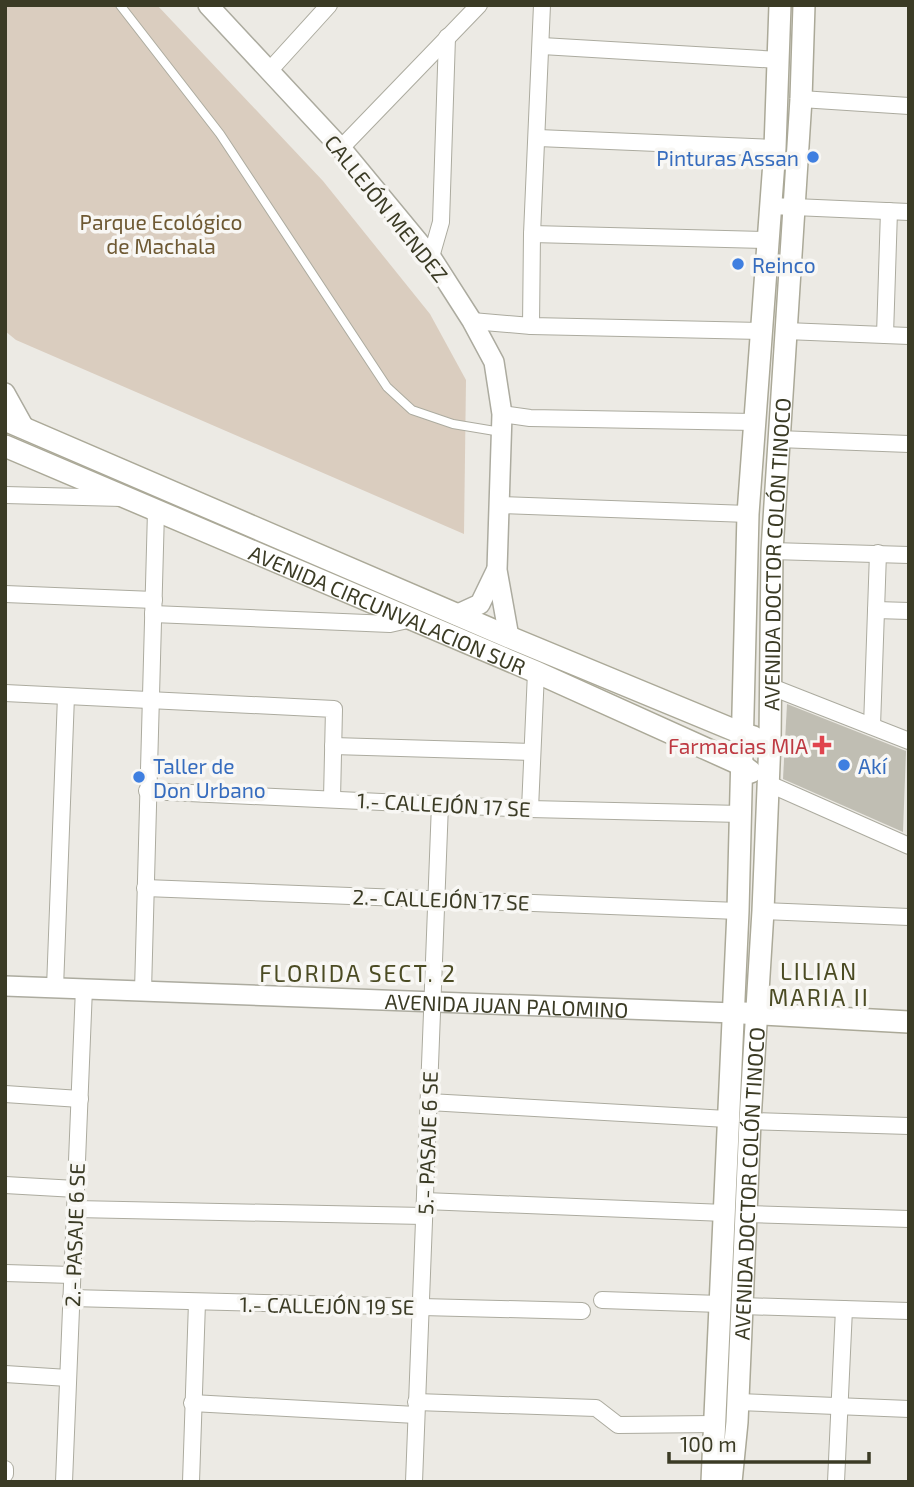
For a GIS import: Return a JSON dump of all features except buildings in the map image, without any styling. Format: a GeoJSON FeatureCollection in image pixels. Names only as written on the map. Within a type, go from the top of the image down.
{"type":"FeatureCollection","features":[{"type":"Feature","properties":{"kind":"main road","name":"AVENIDA DOCTOR COLÓN TINOCO"},"geometry":{"type":"LineString","coordinates":[[712,1482],[738,911],[748,514],[775,148],[780,5]]}},
{"type":"Feature","properties":{"kind":"main road","name":"AVENIDA DOCTOR COLÓN TINOCO"},"geometry":{"type":"LineString","coordinates":[[731,1482],[738,1402],[750,1121],[763,911],[772,551],[801,99],[804,5]]}},
{"type":"Feature","properties":{"kind":"main road","name":"AVENIDA CIRCUNVALACION SUR"},"geometry":{"type":"LineString","coordinates":[[5,420],[509,637],[741,733],[769,740]]}},
{"type":"Feature","properties":{"kind":"main road","name":"AVENIDA CIRCUNVALACION SUR"},"geometry":{"type":"LineString","coordinates":[[5,446],[536,672],[742,765],[767,783]]}},
{"type":"Feature","properties":{"kind":"main road"},"geometry":{"type":"LineString","coordinates":[[88,481],[96,459]]}},
{"type":"Feature","properties":{"kind":"main road"},"geometry":{"type":"LineString","coordinates":[[418,622],[431,604]]}},
{"type":"Feature","properties":{"kind":"main road","name":"AVENIDA JUAN PALOMINO"},"geometry":{"type":"LineString","coordinates":[[734,1013],[909,1021]]}},
{"type":"Feature","properties":{"kind":"street","name":"CALLEJÓN MENDEZ"},"geometry":{"type":"LineString","coordinates":[[208,5],[341,148],[431,257],[472,321],[494,362],[502,423],[497,570],[509,637]]}},
{"type":"Feature","properties":{"kind":"street"},"geometry":{"type":"LineString","coordinates":[[270,70],[329,5]]}},
{"type":"Feature","properties":{"kind":"street"},"geometry":{"type":"LineString","coordinates":[[341,148],[479,5]]}},
{"type":"Feature","properties":{"kind":"street"},"geometry":{"type":"LineString","coordinates":[[531,326],[532,234],[542,5]]}},
{"type":"Feature","properties":{"kind":"street"},"geometry":{"type":"LineString","coordinates":[[431,257],[441,222],[447,37]]}},
{"type":"Feature","properties":{"kind":"street"},"geometry":{"type":"LineString","coordinates":[[541,46],[779,60]]}},
{"type":"Feature","properties":{"kind":"street"},"geometry":{"type":"LineString","coordinates":[[801,99],[909,106]]}},
{"type":"Feature","properties":{"kind":"street"},"geometry":{"type":"LineString","coordinates":[[538,138],[775,148]]}},
{"type":"Feature","properties":{"kind":"street"},"geometry":{"type":"LineString","coordinates":[[771,206],[909,212]]}},
{"type":"Feature","properties":{"kind":"street"},"geometry":{"type":"LineString","coordinates":[[885,335],[889,211]]}},
{"type":"Feature","properties":{"kind":"street"},"geometry":{"type":"LineString","coordinates":[[532,234],[768,240]]}},
{"type":"Feature","properties":{"kind":"street"},"geometry":{"type":"LineString","coordinates":[[472,321],[531,326],[761,331]]}},
{"type":"Feature","properties":{"kind":"street"},"geometry":{"type":"LineString","coordinates":[[786,331],[909,335]]}},
{"type":"Feature","properties":{"kind":"street"},"geometry":{"type":"LineString","coordinates":[[5,393],[25,429]]}},
{"type":"Feature","properties":{"kind":"street"},"geometry":{"type":"LineString","coordinates":[[502,423],[530,418],[754,422]]}},
{"type":"Feature","properties":{"kind":"street"},"geometry":{"type":"LineString","coordinates":[[778,439],[909,444]]}},
{"type":"Feature","properties":{"kind":"street"},"geometry":{"type":"LineString","coordinates":[[5,495],[128,499]]}},
{"type":"Feature","properties":{"kind":"street"},"geometry":{"type":"LineString","coordinates":[[499,505],[748,514]]}},
{"type":"Feature","properties":{"kind":"street"},"geometry":{"type":"LineString","coordinates":[[143,991],[156,511]]}},
{"type":"Feature","properties":{"kind":"street"},"geometry":{"type":"LineString","coordinates":[[772,551],[909,555]]}},
{"type":"Feature","properties":{"kind":"street"},"geometry":{"type":"LineString","coordinates":[[872,726],[878,553]]}},
{"type":"Feature","properties":{"kind":"street","name":"CALLEJÓN MENDEZ"},"geometry":{"type":"LineString","coordinates":[[457,615],[480,604],[497,570]]}},
{"type":"Feature","properties":{"kind":"street"},"geometry":{"type":"LineString","coordinates":[[5,594],[390,624],[418,622]]}},
{"type":"Feature","properties":{"kind":"street"},"geometry":{"type":"LineString","coordinates":[[876,610],[909,611]]}},
{"type":"Feature","properties":{"kind":"street"},"geometry":{"type":"LineString","coordinates":[[530,808],[536,672]]}},
{"type":"Feature","properties":{"kind":"street"},"geometry":{"type":"LineString","coordinates":[[769,686],[909,741]]}},
{"type":"Feature","properties":{"kind":"street"},"geometry":{"type":"LineString","coordinates":[[5,693],[334,709],[332,799]]}},
{"type":"Feature","properties":{"kind":"street"},"geometry":{"type":"LineString","coordinates":[[55,988],[66,696]]}},
{"type":"Feature","properties":{"kind":"street"},"geometry":{"type":"LineString","coordinates":[[333,746],[532,752]]}},
{"type":"Feature","properties":{"kind":"street"},"geometry":{"type":"LineString","coordinates":[[767,783],[909,846]]}},
{"type":"Feature","properties":{"kind":"street","name":"1.- CALLEJÓN 17 SE"},"geometry":{"type":"LineString","coordinates":[[147,791],[530,808],[741,814]]}},
{"type":"Feature","properties":{"kind":"street","name":"5.- PASAJE 6 SE"},"geometry":{"type":"LineString","coordinates":[[414,1482],[440,804]]}},
{"type":"Feature","properties":{"kind":"street","name":"2.- CALLEJÓN 17 SE"},"geometry":{"type":"LineString","coordinates":[[145,888],[738,911]]}},
{"type":"Feature","properties":{"kind":"street"},"geometry":{"type":"LineString","coordinates":[[763,911],[909,917]]}},
{"type":"Feature","properties":{"kind":"street","name":"AVENIDA JUAN PALOMINO"},"geometry":{"type":"LineString","coordinates":[[5,986],[734,1013]]}},
{"type":"Feature","properties":{"kind":"street","name":"2.- PASAJE 6 SE"},"geometry":{"type":"LineString","coordinates":[[64,1482],[84,988]]}},
{"type":"Feature","properties":{"kind":"street"},"geometry":{"type":"LineString","coordinates":[[5,1094],[80,1099]]}},
{"type":"Feature","properties":{"kind":"street"},"geometry":{"type":"LineString","coordinates":[[429,1102],[727,1119]]}},
{"type":"Feature","properties":{"kind":"street"},"geometry":{"type":"LineString","coordinates":[[750,1121],[909,1126]]}},
{"type":"Feature","properties":{"kind":"street"},"geometry":{"type":"LineString","coordinates":[[5,1185],[76,1189]]}},
{"type":"Feature","properties":{"kind":"street"},"geometry":{"type":"LineString","coordinates":[[75,1209],[425,1209],[725,1213]]}},
{"type":"Feature","properties":{"kind":"street"},"geometry":{"type":"LineString","coordinates":[[746,1214],[909,1219]]}},
{"type":"Feature","properties":{"kind":"street"},"geometry":{"type":"LineString","coordinates":[[5,1273],[72,1275]]}},
{"type":"Feature","properties":{"kind":"street","name":"1.- CALLEJÓN 19 SE"},"geometry":{"type":"LineString","coordinates":[[71,1298],[582,1311]]}},
{"type":"Feature","properties":{"kind":"street"},"geometry":{"type":"LineString","coordinates":[[602,1300],[720,1304]]}},
{"type":"Feature","properties":{"kind":"street"},"geometry":{"type":"LineString","coordinates":[[191,1482],[197,1302]]}},
{"type":"Feature","properties":{"kind":"street"},"geometry":{"type":"LineString","coordinates":[[743,1306],[909,1311],[909,1305]]}},
{"type":"Feature","properties":{"kind":"street"},"geometry":{"type":"LineString","coordinates":[[836,1482],[844,1309]]}},
{"type":"Feature","properties":{"kind":"street"},"geometry":{"type":"LineString","coordinates":[[5,1374],[68,1378]]}},
{"type":"Feature","properties":{"kind":"street"},"geometry":{"type":"LineString","coordinates":[[738,1402],[909,1409]]}},
{"type":"Feature","properties":{"kind":"street"},"geometry":{"type":"LineString","coordinates":[[192,1403],[416,1408],[596,1408],[618,1425],[714,1424]]}},
{"type":"Feature","properties":{"kind":"street"},"geometry":{"type":"LineString","coordinates":[[5,1469],[5,1474]]}},
{"type":"Feature","properties":{"kind":"lane"},"geometry":{"type":"LineString","coordinates":[[120,5],[220,134],[387,387],[412,410],[453,424],[502,423]]}},
{"type":"Feature","properties":{"kind":"green space","name":"Parque Ecológico de Machala"},"geometry":{"type":"Polygon","coordinates":[[[5,5],[157,5],[323,181],[430,314],[466,380],[464,534],[16,340],[5,331],[5,5]]]}},
{"type":"Feature","properties":{"kind":"place","name":"Pinturas Assan"},"geometry":{"type":"Point","coordinates":[813,157]}},
{"type":"Feature","properties":{"kind":"place","name":"Reinco"},"geometry":{"type":"Point","coordinates":[738,264]}},
{"type":"Feature","properties":{"kind":"place","name":"Farmacias MIA"},"geometry":{"type":"Point","coordinates":[822,745]}},
{"type":"Feature","properties":{"kind":"place","name":"Akí"},"geometry":{"type":"Point","coordinates":[844,765]}},
{"type":"Feature","properties":{"kind":"place","name":"Taller de Don Urbano"},"geometry":{"type":"Point","coordinates":[139,777]}},
{"type":"Feature","properties":{"kind":"district","name":"FLORIDA SECT. 2"},"geometry":{"type":"Point","coordinates":[358,973]}},
{"type":"Feature","properties":{"kind":"district","name":"LILIAN MARIA II"},"geometry":{"type":"Point","coordinates":[819,984]}}]}
